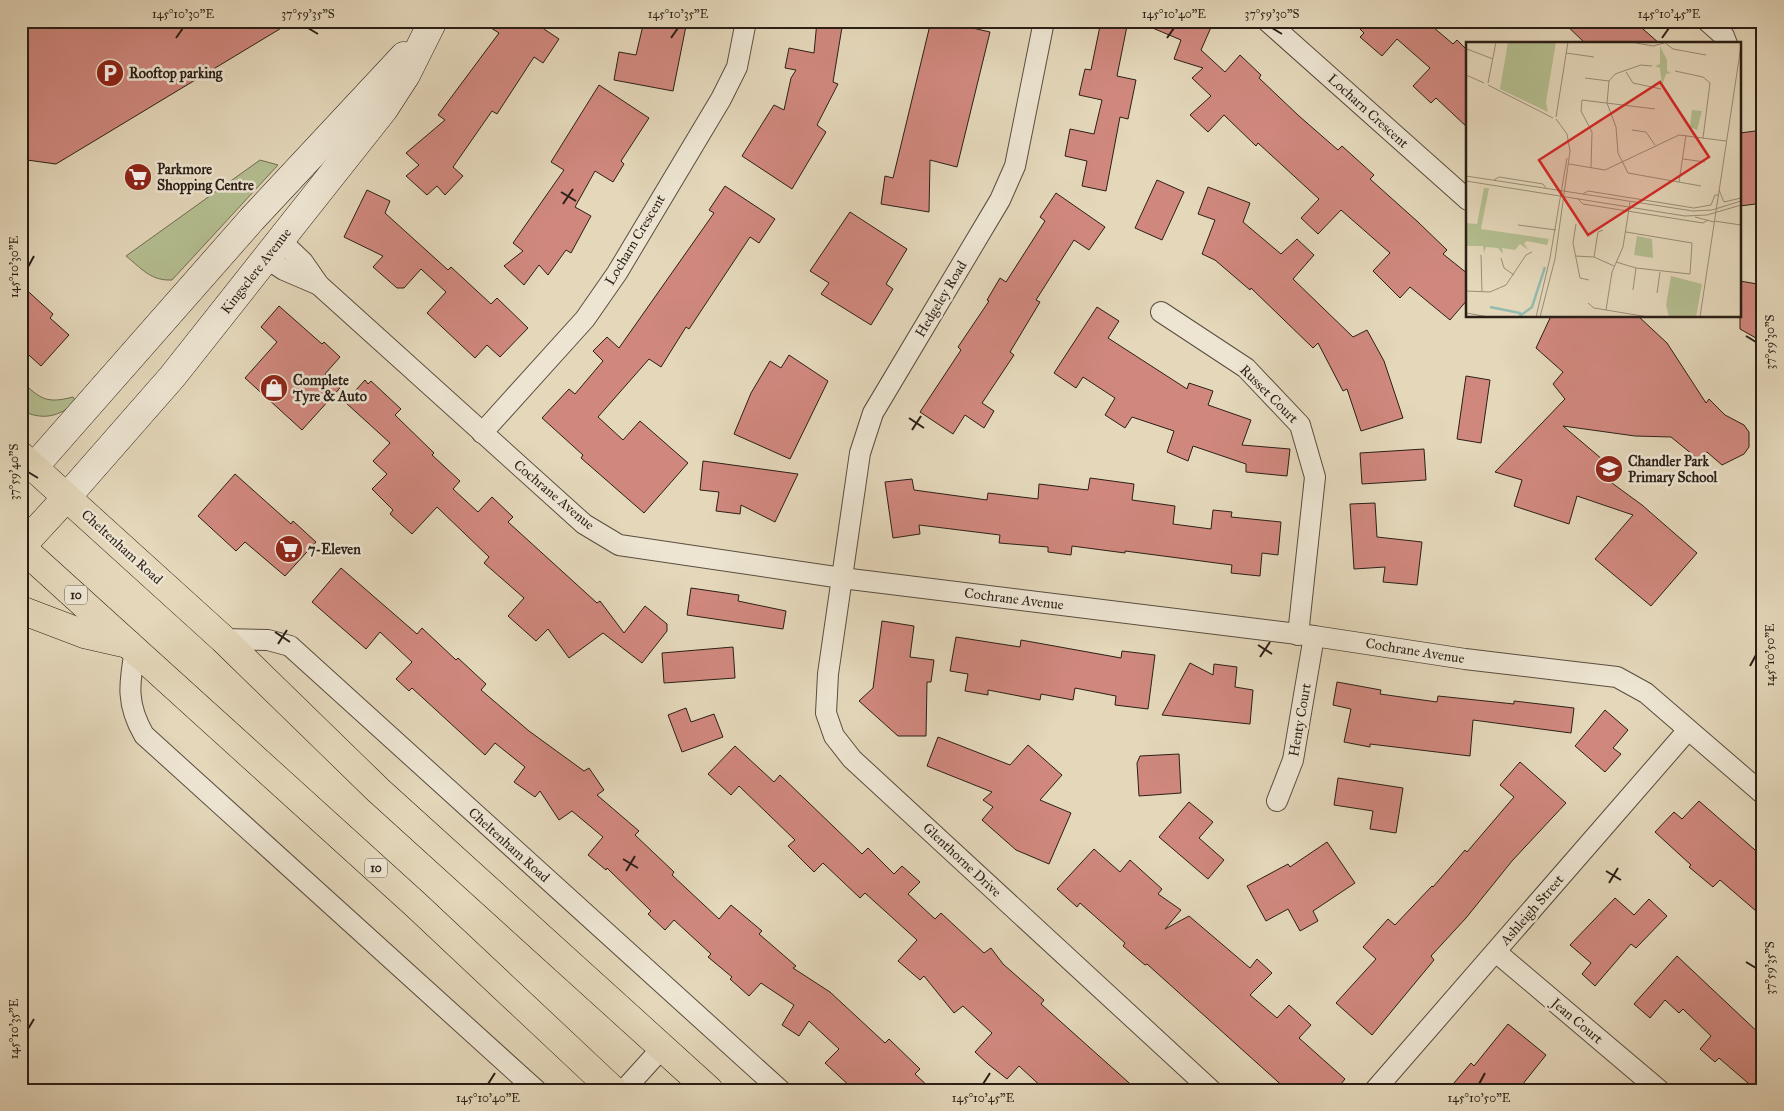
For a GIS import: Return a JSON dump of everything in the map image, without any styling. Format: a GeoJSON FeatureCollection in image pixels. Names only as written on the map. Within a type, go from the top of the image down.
{"type":"FeatureCollection","features":[{"type":"Feature","properties":{"kind":"main road","name":"Kingsclere Avenue"},"geometry":{"type":"LineString","coordinates":[[26,468],[162,324],[252,218],[430,26]]}},
{"type":"Feature","properties":{"kind":"main road","name":"Kingsclere Avenue"},"geometry":{"type":"LineString","coordinates":[[66,498],[192,352],[384,109],[406,75],[430,26]]}},
{"type":"Feature","properties":{"kind":"main road"},"geometry":{"type":"LineString","coordinates":[[252,218],[273,249]]}},
{"type":"Feature","properties":{"kind":"main road"},"geometry":{"type":"LineString","coordinates":[[162,324],[192,352]]}},
{"type":"Feature","properties":{"kind":"main road","name":"Cheltenham Road"},"geometry":{"type":"LineString","coordinates":[[26,468],[108,533],[223,639],[378,790],[709,1090]]}},
{"type":"Feature","properties":{"kind":"main road"},"geometry":{"type":"LineString","coordinates":[[21,547],[66,498]]}},
{"type":"Feature","properties":{"kind":"main road","name":"10"},"geometry":{"type":"LineString","coordinates":[[21,547],[415,904],[613,1090]]}},
{"type":"Feature","properties":{"kind":"main road"},"geometry":{"type":"LineString","coordinates":[[21,610],[84,634],[132,647]]}},
{"type":"Feature","properties":{"kind":"street","name":"Locharn Crescent"},"geometry":{"type":"LineString","coordinates":[[482,433],[585,318],[616,273],[721,99],[737,67],[746,21]]}},
{"type":"Feature","properties":{"kind":"street","name":"Hedgeley Road"},"geometry":{"type":"LineString","coordinates":[[842,578],[860,453],[873,413],[1000,200],[1015,166],[1044,21]]}},
{"type":"Feature","properties":{"kind":"street","name":"Locharn Crescent"},"geometry":{"type":"LineString","coordinates":[[1268,21],[1466,198]]}},
{"type":"Feature","properties":{"kind":"street"},"geometry":{"type":"LineString","coordinates":[[1706,21],[1724,36],[1726,42]]}},
{"type":"Feature","properties":{"kind":"street","name":"Cochrane Avenue"},"geometry":{"type":"LineString","coordinates":[[273,249],[284,270],[319,285],[584,524],[619,545],[842,578],[1617,677],[1646,693],[1763,794]]}},
{"type":"Feature","properties":{"kind":"street","name":"Russet Court"},"geometry":{"type":"LineString","coordinates":[[1161,312],[1246,368],[1300,425],[1315,477],[1306,636]]}},
{"type":"Feature","properties":{"kind":"street","name":"Glenthorne Drive"},"geometry":{"type":"LineString","coordinates":[[842,578],[828,674],[826,713],[834,736],[852,759],[1210,1090]]}},
{"type":"Feature","properties":{"kind":"street","name":"Henty Court"},"geometry":{"type":"LineString","coordinates":[[1277,801],[1293,760],[1306,636]]}},
{"type":"Feature","properties":{"kind":"street","name":"Cheltenham Road"},"geometry":{"type":"LineString","coordinates":[[223,639],[268,640],[290,646],[780,1090]]}},
{"type":"Feature","properties":{"kind":"street"},"geometry":{"type":"LineString","coordinates":[[132,647],[129,683],[130,700],[137,723],[144,735],[536,1090]]}},
{"type":"Feature","properties":{"kind":"street","name":"Ashleigh Street"},"geometry":{"type":"LineString","coordinates":[[1375,1090],[1688,730]]}},
{"type":"Feature","properties":{"kind":"street","name":"Jean Court"},"geometry":{"type":"LineString","coordinates":[[1496,952],[1659,1090]]}},
{"type":"Feature","properties":{"kind":"street"},"geometry":{"type":"LineString","coordinates":[[624,1090],[662,1048]]}},
{"type":"Feature","properties":{"kind":"green space"},"geometry":{"type":"Polygon","coordinates":[[[260,160],[278,165],[172,280],[152,276],[126,256],[260,160]]]}},
{"type":"Feature","properties":{"kind":"green space"},"geometry":{"type":"Polygon","coordinates":[[[21,381],[44,398],[56,400],[73,397],[76,402],[57,414],[36,416],[21,410],[21,381]]]}},
{"type":"Feature","properties":{"kind":"building","name":"Rooftop parking"},"geometry":{"type":"Polygon","coordinates":[[[21,21],[293,21],[56,164],[27,160],[21,151],[21,21]]]}},
{"type":"Feature","properties":{"kind":"building"},"geometry":{"type":"Polygon","coordinates":[[[480,21],[532,21],[559,39],[543,63],[534,57],[497,114],[492,111],[453,167],[463,176],[445,195],[437,186],[427,195],[406,176],[419,165],[406,153],[445,120],[438,115],[499,33],[480,21]]]}},
{"type":"Feature","properties":{"kind":"building"},"geometry":{"type":"Polygon","coordinates":[[[644,21],[687,21],[673,91],[614,80],[619,52],[636,55],[644,21]]]}},
{"type":"Feature","properties":{"kind":"building"},"geometry":{"type":"Polygon","coordinates":[[[817,21],[843,21],[833,82],[838,84],[817,125],[826,132],[792,189],[742,156],[774,105],[784,110],[791,78],[796,70],[785,68],[789,48],[814,53],[817,21]]]}},
{"type":"Feature","properties":{"kind":"building"},"geometry":{"type":"Polygon","coordinates":[[[931,21],[942,21],[990,32],[957,167],[930,160],[929,212],[881,204],[885,176],[893,178],[931,21]]]}},
{"type":"Feature","properties":{"kind":"building"},"geometry":{"type":"Polygon","coordinates":[[[1101,21],[1128,21],[1117,76],[1136,80],[1128,119],[1120,117],[1106,191],[1082,186],[1087,161],[1065,156],[1070,129],[1094,134],[1102,100],[1079,95],[1085,69],[1091,70],[1101,21]]]}},
{"type":"Feature","properties":{"kind":"building"},"geometry":{"type":"Polygon","coordinates":[[[1136,21],[1199,21],[1212,25],[1201,50],[1225,72],[1240,55],[1261,75],[1259,78],[1299,116],[1338,150],[1342,146],[1374,175],[1370,179],[1447,250],[1443,254],[1466,272],[1466,301],[1450,320],[1410,287],[1400,298],[1373,271],[1390,253],[1341,210],[1318,234],[1301,218],[1319,199],[1258,143],[1256,146],[1224,115],[1208,132],[1190,115],[1211,96],[1192,78],[1203,68],[1174,59],[1181,40],[1136,21]]]}},
{"type":"Feature","properties":{"kind":"building"},"geometry":{"type":"Polygon","coordinates":[[[1352,21],[1426,21],[1453,44],[1457,40],[1466,49],[1466,126],[1436,98],[1431,103],[1413,86],[1430,68],[1397,39],[1382,56],[1360,37],[1364,33],[1352,21]]]}},
{"type":"Feature","properties":{"kind":"building"},"geometry":{"type":"Polygon","coordinates":[[[1562,21],[1634,21],[1658,42],[1584,42],[1562,21]]]}},
{"type":"Feature","properties":{"kind":"building"},"geometry":{"type":"Polygon","coordinates":[[[599,85],[649,118],[621,161],[624,164],[613,182],[595,171],[575,207],[591,216],[571,253],[566,250],[548,275],[539,265],[524,285],[504,266],[523,251],[513,243],[564,170],[551,162],[599,85]]]}},
{"type":"Feature","properties":{"kind":"building"},"geometry":{"type":"Polygon","coordinates":[[[1763,130],[1763,203],[1742,206],[1742,133],[1763,130]]]}},
{"type":"Feature","properties":{"kind":"building"},"geometry":{"type":"Polygon","coordinates":[[[1157,180],[1184,192],[1162,240],[1135,228],[1157,180]]]}},
{"type":"Feature","properties":{"kind":"building"},"geometry":{"type":"Polygon","coordinates":[[[725,186],[775,219],[759,243],[750,237],[689,329],[686,327],[661,367],[649,359],[598,417],[623,440],[640,421],[688,463],[644,513],[581,458],[583,455],[542,418],[569,389],[575,394],[603,361],[593,351],[607,337],[619,348],[714,213],[709,210],[725,186]]]}},
{"type":"Feature","properties":{"kind":"building"},"geometry":{"type":"Polygon","coordinates":[[[1208,187],[1250,203],[1243,222],[1281,254],[1297,239],[1314,255],[1293,279],[1353,337],[1367,330],[1384,361],[1403,418],[1361,431],[1347,389],[1343,391],[1318,343],[1313,348],[1251,288],[1250,290],[1215,260],[1202,254],[1215,220],[1198,214],[1208,187]]]}},
{"type":"Feature","properties":{"kind":"building"},"geometry":{"type":"Polygon","coordinates":[[[367,190],[390,201],[385,213],[448,270],[451,267],[491,304],[497,298],[528,328],[500,357],[487,345],[475,358],[427,313],[446,292],[421,269],[404,288],[397,288],[373,267],[383,256],[344,237],[367,190]]]}},
{"type":"Feature","properties":{"kind":"building"},"geometry":{"type":"Polygon","coordinates":[[[1056,193],[1105,227],[1089,250],[1074,240],[1036,300],[1040,302],[1010,352],[1014,355],[982,403],[994,411],[984,428],[965,415],[953,434],[920,412],[961,350],[958,347],[989,301],[987,300],[1000,278],[1006,282],[1045,221],[1040,217],[1056,193]]]}},
{"type":"Feature","properties":{"kind":"building"},"geometry":{"type":"Polygon","coordinates":[[[850,212],[907,249],[886,284],[893,289],[871,325],[821,294],[829,283],[810,271],[850,212]]]}},
{"type":"Feature","properties":{"kind":"building"},"geometry":{"type":"Polygon","coordinates":[[[1742,281],[1763,285],[1763,342],[1740,329],[1740,318],[1742,318],[1742,281]]]}},
{"type":"Feature","properties":{"kind":"building"},"geometry":{"type":"Polygon","coordinates":[[[21,285],[53,314],[50,318],[69,335],[41,366],[21,348],[21,285]]]}},
{"type":"Feature","properties":{"kind":"building"},"geometry":{"type":"Polygon","coordinates":[[[279,306],[322,344],[324,342],[340,357],[325,374],[340,388],[302,430],[245,378],[277,342],[261,327],[279,306]]]}},
{"type":"Feature","properties":{"kind":"building"},"geometry":{"type":"Polygon","coordinates":[[[1097,307],[1119,321],[1108,338],[1187,389],[1189,383],[1213,391],[1208,405],[1251,420],[1242,445],[1290,449],[1287,476],[1246,472],[1246,464],[1193,446],[1188,461],[1167,452],[1174,431],[1132,417],[1125,428],[1105,415],[1115,398],[1083,377],[1076,388],[1054,373],[1097,307]]]}},
{"type":"Feature","properties":{"kind":"building"},"geometry":{"type":"Polygon","coordinates":[[[1550,318],[1640,318],[1667,343],[1706,403],[1709,399],[1725,415],[1744,425],[1749,432],[1749,447],[1744,454],[1722,465],[1707,452],[1698,459],[1671,437],[1635,436],[1563,426],[1609,465],[1601,475],[1642,505],[1697,553],[1651,606],[1595,559],[1633,515],[1577,496],[1569,524],[1514,506],[1522,480],[1495,472],[1565,399],[1553,384],[1563,372],[1536,348],[1550,318]]]}},
{"type":"Feature","properties":{"kind":"building"},"geometry":{"type":"Polygon","coordinates":[[[789,355],[828,381],[790,459],[734,434],[751,393],[770,361],[781,368],[789,355]]]}},
{"type":"Feature","properties":{"kind":"building"},"geometry":{"type":"Polygon","coordinates":[[[1466,376],[1490,380],[1481,443],[1457,439],[1466,376]]]}},
{"type":"Feature","properties":{"kind":"building"},"geometry":{"type":"Polygon","coordinates":[[[365,380],[368,384],[371,381],[401,409],[395,415],[434,453],[432,455],[460,481],[453,489],[478,512],[492,497],[513,517],[508,522],[597,603],[600,601],[624,633],[645,606],[667,624],[667,631],[642,663],[603,633],[569,658],[548,629],[536,641],[508,616],[524,598],[484,563],[489,557],[437,507],[412,534],[390,514],[393,510],[372,489],[387,474],[373,461],[390,443],[345,402],[365,380]]]}},
{"type":"Feature","properties":{"kind":"building"},"geometry":{"type":"Polygon","coordinates":[[[1424,449],[1426,480],[1362,484],[1360,453],[1424,449]]]}},
{"type":"Feature","properties":{"kind":"building"},"geometry":{"type":"Polygon","coordinates":[[[703,461],[798,474],[775,522],[741,505],[740,514],[716,511],[719,492],[700,490],[703,461]]]}},
{"type":"Feature","properties":{"kind":"building"},"geometry":{"type":"Polygon","coordinates":[[[235,474],[291,524],[293,521],[316,542],[285,576],[245,542],[236,551],[198,516],[235,474]]]}},
{"type":"Feature","properties":{"kind":"building"},"geometry":{"type":"Polygon","coordinates":[[[1090,478],[1134,484],[1132,500],[1175,506],[1173,524],[1211,529],[1213,510],[1232,512],[1231,517],[1281,522],[1278,555],[1262,553],[1260,576],[1231,573],[1232,565],[1125,551],[1125,553],[1072,546],[1071,555],[1048,552],[1048,547],[999,543],[1000,535],[919,525],[920,534],[893,538],[885,482],[912,479],[914,490],[987,500],[988,493],[1038,499],[1039,484],[1088,490],[1090,478]]]}},
{"type":"Feature","properties":{"kind":"building"},"geometry":{"type":"Polygon","coordinates":[[[1375,503],[1377,537],[1422,542],[1417,585],[1383,582],[1385,567],[1354,569],[1350,504],[1375,503]]]}},
{"type":"Feature","properties":{"kind":"building"},"geometry":{"type":"Polygon","coordinates":[[[341,568],[417,634],[422,628],[456,660],[458,658],[486,684],[481,690],[529,731],[584,771],[589,768],[604,790],[597,795],[639,831],[635,835],[674,872],[672,875],[719,919],[731,905],[762,931],[759,934],[796,966],[793,968],[830,992],[885,1043],[889,1039],[920,1069],[915,1074],[932,1090],[854,1090],[825,1063],[839,1049],[809,1021],[799,1036],[782,1025],[794,1005],[761,983],[749,996],[730,979],[732,977],[708,957],[711,954],[674,920],[665,930],[648,914],[651,911],[607,868],[606,870],[588,855],[603,837],[572,811],[559,820],[540,791],[535,797],[514,782],[525,767],[495,743],[485,755],[412,688],[409,691],[396,679],[412,662],[380,632],[366,649],[312,602],[341,568]]]}},
{"type":"Feature","properties":{"kind":"building"},"geometry":{"type":"Polygon","coordinates":[[[691,588],[739,595],[738,601],[786,611],[783,629],[687,615],[691,588]]]}},
{"type":"Feature","properties":{"kind":"building"},"geometry":{"type":"Polygon","coordinates":[[[882,621],[914,626],[910,657],[934,660],[931,682],[927,682],[926,736],[898,736],[859,701],[873,688],[882,621]]]}},
{"type":"Feature","properties":{"kind":"building"},"geometry":{"type":"Polygon","coordinates":[[[956,637],[1020,647],[1021,640],[1121,658],[1122,651],[1155,655],[1148,709],[1115,705],[1116,696],[1075,688],[1073,700],[1041,694],[1040,700],[988,690],[988,695],[965,691],[968,674],[950,671],[956,637]]]}},
{"type":"Feature","properties":{"kind":"building"},"geometry":{"type":"Polygon","coordinates":[[[733,647],[735,678],[664,683],[662,653],[733,647]]]}},
{"type":"Feature","properties":{"kind":"building"},"geometry":{"type":"Polygon","coordinates":[[[1190,663],[1213,675],[1214,664],[1237,667],[1235,687],[1253,690],[1250,724],[1162,715],[1190,663]]]}},
{"type":"Feature","properties":{"kind":"building"},"geometry":{"type":"Polygon","coordinates":[[[1337,682],[1381,690],[1380,694],[1437,702],[1438,696],[1514,704],[1514,701],[1574,708],[1571,733],[1473,720],[1470,756],[1370,744],[1370,747],[1344,742],[1351,709],[1333,705],[1337,682]]]}},
{"type":"Feature","properties":{"kind":"building"},"geometry":{"type":"Polygon","coordinates":[[[686,708],[691,722],[714,714],[723,737],[682,752],[668,715],[686,708]]]}},
{"type":"Feature","properties":{"kind":"building"},"geometry":{"type":"Polygon","coordinates":[[[1605,710],[1628,730],[1613,748],[1621,754],[1605,772],[1575,746],[1605,710]]]}},
{"type":"Feature","properties":{"kind":"building"},"geometry":{"type":"Polygon","coordinates":[[[938,737],[1010,765],[1028,745],[1062,775],[1040,800],[1071,813],[1049,864],[1016,850],[982,820],[993,807],[983,800],[992,792],[927,766],[938,737]]]}},
{"type":"Feature","properties":{"kind":"building"},"geometry":{"type":"Polygon","coordinates":[[[735,746],[774,782],[780,775],[862,854],[868,848],[894,874],[902,866],[920,882],[908,894],[935,919],[941,913],[984,953],[991,948],[1003,964],[1044,1000],[1041,1004],[1137,1090],[1045,1090],[1019,1066],[1007,1079],[988,1064],[975,1052],[992,1033],[963,1006],[954,1013],[924,976],[920,980],[898,961],[917,940],[865,893],[860,898],[823,863],[814,872],[788,846],[795,840],[739,786],[731,795],[708,774],[735,746]]]}},
{"type":"Feature","properties":{"kind":"building"},"geometry":{"type":"Polygon","coordinates":[[[1179,754],[1181,793],[1139,796],[1137,763],[1140,756],[1179,754]]]}},
{"type":"Feature","properties":{"kind":"building"},"geometry":{"type":"Polygon","coordinates":[[[1520,762],[1566,803],[1512,861],[1466,918],[1431,956],[1434,960],[1372,1035],[1336,1003],[1376,959],[1363,947],[1388,919],[1395,925],[1433,887],[1465,850],[1467,852],[1514,797],[1500,785],[1520,762]]]}},
{"type":"Feature","properties":{"kind":"building"},"geometry":{"type":"Polygon","coordinates":[[[1338,778],[1403,788],[1396,833],[1370,829],[1373,811],[1334,805],[1338,778]]]}},
{"type":"Feature","properties":{"kind":"building"},"geometry":{"type":"Polygon","coordinates":[[[1699,801],[1763,857],[1763,917],[1720,880],[1713,887],[1689,867],[1691,865],[1655,832],[1674,812],[1682,819],[1699,801]]]}},
{"type":"Feature","properties":{"kind":"building"},"geometry":{"type":"Polygon","coordinates":[[[1189,802],[1213,822],[1199,838],[1224,860],[1208,879],[1159,837],[1189,802]]]}},
{"type":"Feature","properties":{"kind":"building"},"geometry":{"type":"Polygon","coordinates":[[[1327,842],[1355,883],[1313,911],[1318,921],[1300,931],[1288,909],[1266,921],[1247,886],[1288,864],[1290,867],[1327,842]]]}},
{"type":"Feature","properties":{"kind":"building"},"geometry":{"type":"Polygon","coordinates":[[[1094,849],[1120,872],[1130,860],[1162,889],[1158,894],[1181,910],[1165,929],[1189,916],[1250,968],[1257,959],[1272,973],[1250,995],[1277,1018],[1289,1005],[1311,1025],[1299,1038],[1345,1079],[1336,1090],[1287,1090],[1147,964],[1145,965],[1123,946],[1125,943],[1080,903],[1077,907],[1057,889],[1094,849]]]}},
{"type":"Feature","properties":{"kind":"building"},"geometry":{"type":"Polygon","coordinates":[[[1615,898],[1634,915],[1649,899],[1667,916],[1636,948],[1631,944],[1595,986],[1582,974],[1591,963],[1570,945],[1615,898]]]}},
{"type":"Feature","properties":{"kind":"building"},"geometry":{"type":"Polygon","coordinates":[[[1677,956],[1763,1037],[1763,1080],[1755,1089],[1719,1058],[1715,1062],[1700,1049],[1711,1036],[1683,1009],[1679,1013],[1665,1000],[1650,1018],[1634,1004],[1677,956]]]}},
{"type":"Feature","properties":{"kind":"building"},"geometry":{"type":"Polygon","coordinates":[[[1508,1024],[1546,1055],[1518,1090],[1448,1090],[1471,1063],[1474,1066],[1508,1024]]]}},
{"type":"Feature","properties":{"kind":"place","name":"Rooftop parking"},"geometry":{"type":"Point","coordinates":[110,73]}},
{"type":"Feature","properties":{"kind":"place","name":"Parkmore Shopping Centre"},"geometry":{"type":"Point","coordinates":[138,177]}},
{"type":"Feature","properties":{"kind":"place","name":"Complete Tyre & Auto"},"geometry":{"type":"Point","coordinates":[274,388]}},
{"type":"Feature","properties":{"kind":"place","name":"Chandler Park Primary School"},"geometry":{"type":"Point","coordinates":[1609,469]}},
{"type":"Feature","properties":{"kind":"place","name":"7-Eleven"},"geometry":{"type":"Point","coordinates":[289,549]}}]}
